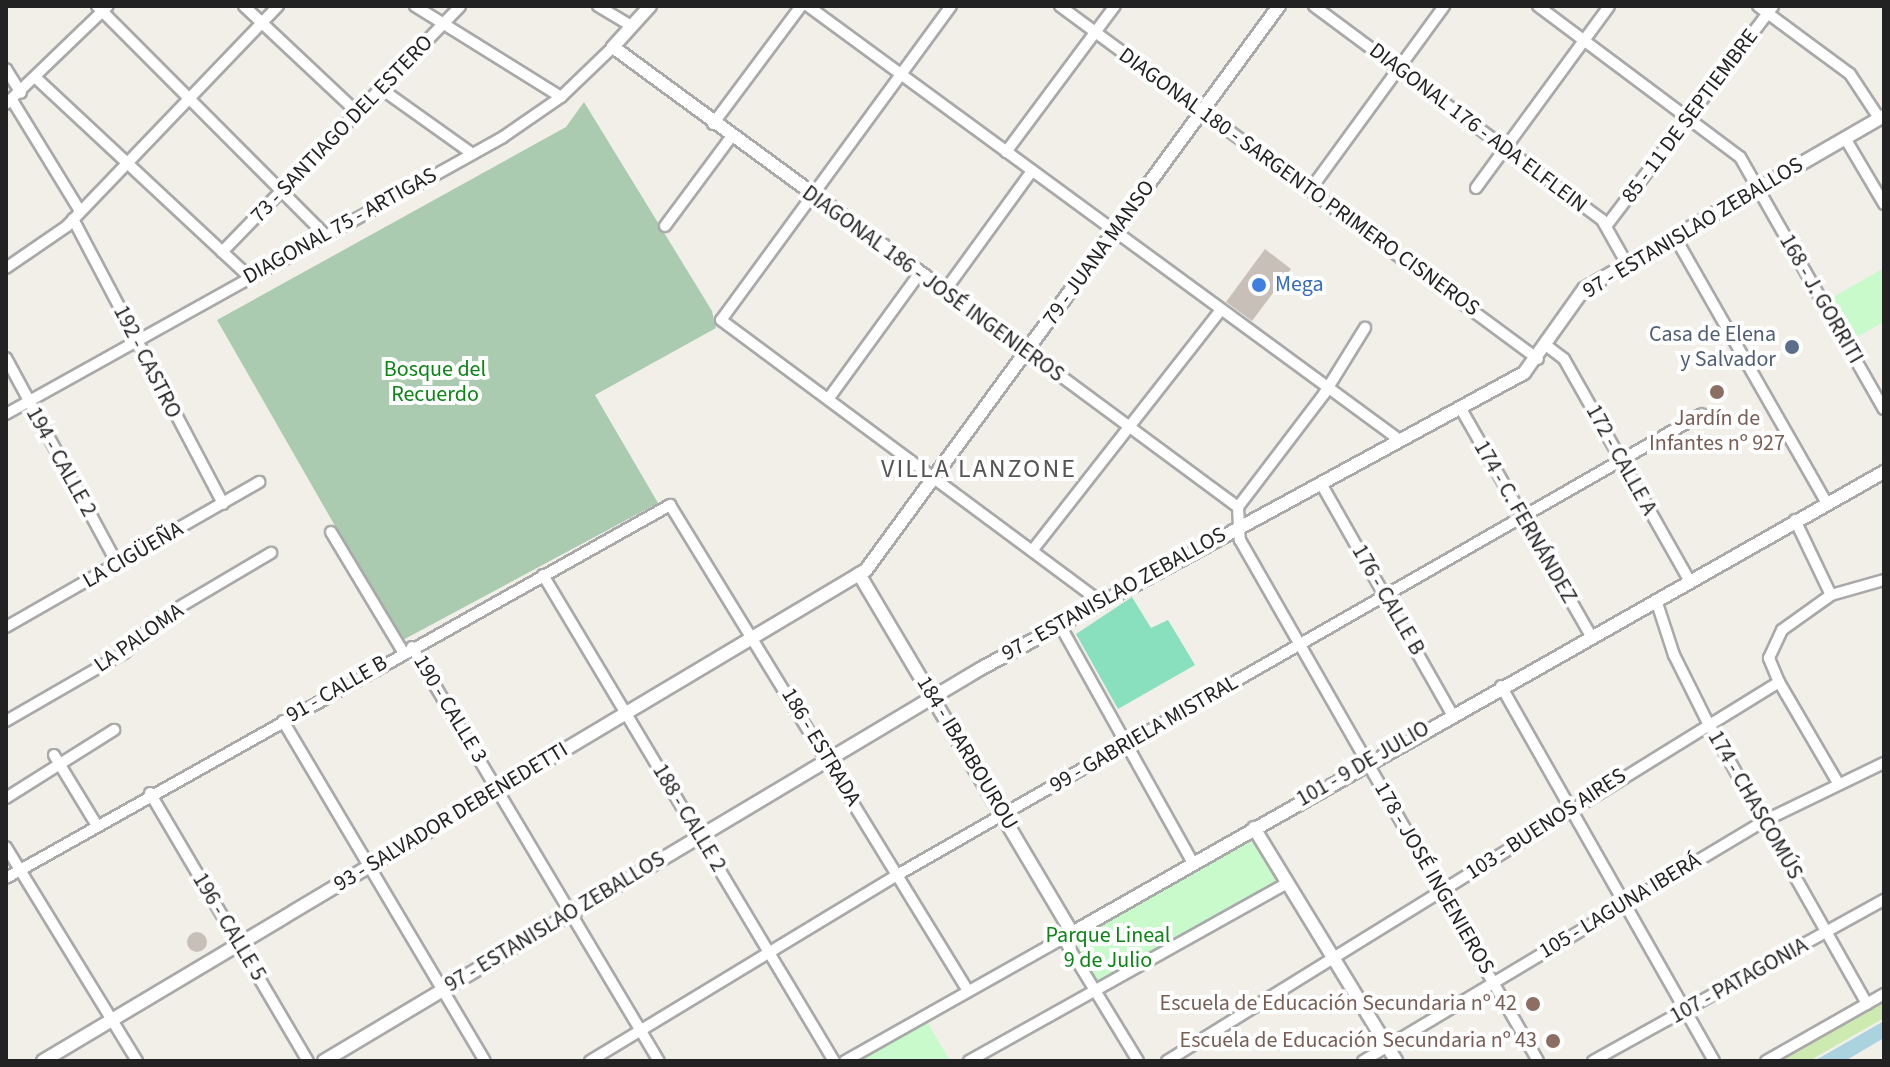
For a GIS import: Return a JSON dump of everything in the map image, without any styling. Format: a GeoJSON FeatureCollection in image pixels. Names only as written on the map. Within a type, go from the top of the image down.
{"type":"FeatureCollection","features":[{"type":"Feature","properties":{"kind":"street"},"geometry":{"type":"LineString","coordinates":[[244,6],[358,113]]}},
{"type":"Feature","properties":{"kind":"street"},"geometry":{"type":"LineString","coordinates":[[6,268],[76,215],[278,6]]}},
{"type":"Feature","properties":{"kind":"street"},"geometry":{"type":"LineString","coordinates":[[415,6],[561,97]]}},
{"type":"Feature","properties":{"kind":"street","name":"73 - SANTIAGO DEL ESTERO"},"geometry":{"type":"LineString","coordinates":[[222,252],[460,6]]}},
{"type":"Feature","properties":{"kind":"street"},"geometry":{"type":"LineString","coordinates":[[598,6],[631,26]]}},
{"type":"Feature","properties":{"kind":"street","name":"DIAGONAL 75 - ARTIGAS"},"geometry":{"type":"LineString","coordinates":[[6,414],[471,153],[561,97],[650,6]]}},
{"type":"Feature","properties":{"kind":"street"},"geometry":{"type":"LineString","coordinates":[[713,124],[801,6]]}},
{"type":"Feature","properties":{"kind":"street"},"geometry":{"type":"LineString","coordinates":[[808,6],[1401,441]]}},
{"type":"Feature","properties":{"kind":"street"},"geometry":{"type":"LineString","coordinates":[[951,6],[721,320],[1035,547],[1101,602]]}},
{"type":"Feature","properties":{"kind":"street","name":"DIAGONAL 180 - SARGENTO PRIMERO CISNEROS"},"geometry":{"type":"LineString","coordinates":[[1060,6],[1538,359]]}},
{"type":"Feature","properties":{"kind":"street"},"geometry":{"type":"LineString","coordinates":[[1006,152],[1115,6]]}},
{"type":"Feature","properties":{"kind":"street","name":"79 - JUANA MANSO"},"geometry":{"type":"LineString","coordinates":[[859,574],[936,476],[1279,6]]}},
{"type":"Feature","properties":{"kind":"street","name":"DIAGONAL 176 - ADA ELFLEIN"},"geometry":{"type":"LineString","coordinates":[[1314,6],[1607,225],[1627,264]]}},
{"type":"Feature","properties":{"kind":"street"},"geometry":{"type":"LineString","coordinates":[[1310,190],[1444,6]]}},
{"type":"Feature","properties":{"kind":"street","name":"168 - J. GORRITI"},"geometry":{"type":"LineString","coordinates":[[1538,6],[1735,151],[1884,409]]}},
{"type":"Feature","properties":{"kind":"street"},"geometry":{"type":"LineString","coordinates":[[1476,188],[1609,6]]}},
{"type":"Feature","properties":{"kind":"street"},"geometry":{"type":"LineString","coordinates":[[1758,6],[1770,10],[1850,74],[1882,117]]}},
{"type":"Feature","properties":{"kind":"street"},"geometry":{"type":"LineString","coordinates":[[13,99],[103,8],[193,96],[281,194],[325,235]]}},
{"type":"Feature","properties":{"kind":"street","name":"85 - 11 DE SEPTIEMBRE"},"geometry":{"type":"LineString","coordinates":[[1607,225],[1770,10]]}},
{"type":"Feature","properties":{"kind":"street","name":"DIAGONAL 186 - JOSÉ INGENIEROS"},"geometry":{"type":"LineString","coordinates":[[613,47],[713,124],[1238,507]]}},
{"type":"Feature","properties":{"kind":"street","name":"192 - CASTRO"},"geometry":{"type":"LineString","coordinates":[[6,69],[13,99],[76,215],[135,344],[223,504]]}},
{"type":"Feature","properties":{"kind":"street"},"geometry":{"type":"LineString","coordinates":[[36,78],[126,166],[248,276]]}},
{"type":"Feature","properties":{"kind":"street"},"geometry":{"type":"LineString","coordinates":[[380,88],[471,153]]}},
{"type":"Feature","properties":{"kind":"street","name":"97 - ESTANISLAO ZEBALLOS"},"geometry":{"type":"LineString","coordinates":[[324,1061],[933,696],[1238,526],[1323,487],[1461,409],[1538,359],[1577,294],[1882,117]]}},
{"type":"Feature","properties":{"kind":"street"},"geometry":{"type":"LineString","coordinates":[[665,226],[731,137]]}},
{"type":"Feature","properties":{"kind":"street"},"geometry":{"type":"LineString","coordinates":[[1845,138],[1884,204]]}},
{"type":"Feature","properties":{"kind":"street"},"geometry":{"type":"LineString","coordinates":[[944,292],[1032,171]]}},
{"type":"Feature","properties":{"kind":"street"},"geometry":{"type":"LineString","coordinates":[[1675,237],[1827,503]]}},
{"type":"Feature","properties":{"kind":"street"},"geometry":{"type":"LineString","coordinates":[[829,398],[919,274]]}},
{"type":"Feature","properties":{"kind":"street"},"geometry":{"type":"LineString","coordinates":[[1035,547],[1221,310]]}},
{"type":"Feature","properties":{"kind":"street"},"geometry":{"type":"LineString","coordinates":[[1238,526],[1238,507],[1327,388],[1365,328]]}},
{"type":"Feature","properties":{"kind":"street","name":"172 - CALLE A"},"geometry":{"type":"LineString","coordinates":[[1547,346],[1564,359],[1689,580]]}},
{"type":"Feature","properties":{"kind":"street","name":"194 - CALLE 2"},"geometry":{"type":"LineString","coordinates":[[6,358],[118,565]]}},
{"type":"Feature","properties":{"kind":"street","name":"174 - C. FERNÁNDEZ"},"geometry":{"type":"LineString","coordinates":[[1461,409],[1590,634]]}},
{"type":"Feature","properties":{"kind":"street","name":"99 - GABRIELA MISTRAL"},"geometry":{"type":"LineString","coordinates":[[590,1061],[899,874],[1702,414]]}},
{"type":"Feature","properties":{"kind":"street","name":"101 - 9 DE JULIO"},"geometry":{"type":"LineString","coordinates":[[845,1061],[1590,634],[1884,472]]}},
{"type":"Feature","properties":{"kind":"street","name":"LA CIGÜEÑA"},"geometry":{"type":"LineString","coordinates":[[7,626],[259,482]]}},
{"type":"Feature","properties":{"kind":"street","name":"176 - CALLE B"},"geometry":{"type":"LineString","coordinates":[[1323,487],[1452,714]]}},
{"type":"Feature","properties":{"kind":"street","name":"91 - CALLE B"},"geometry":{"type":"LineString","coordinates":[[6,878],[150,793],[670,505]]}},
{"type":"Feature","properties":{"kind":"street","name":"186 - ESTRADA"},"geometry":{"type":"LineString","coordinates":[[670,505],[829,759],[968,991]]}},
{"type":"Feature","properties":{"kind":"street"},"geometry":{"type":"LineString","coordinates":[[1795,520],[1831,595]]}},
{"type":"Feature","properties":{"kind":"street","name":"178 - JOSÉ INGENIEROS"},"geometry":{"type":"LineString","coordinates":[[1238,526],[1366,761],[1538,1061]]}},
{"type":"Feature","properties":{"kind":"street","name":"190 - CALLE 3"},"geometry":{"type":"LineString","coordinates":[[331,532],[498,788],[659,1061]]}},
{"type":"Feature","properties":{"kind":"street","name":"LA PALOMA"},"geometry":{"type":"LineString","coordinates":[[6,721],[124,653],[161,618],[271,553]]}},
{"type":"Feature","properties":{"kind":"street","name":"93 - SALVADOR DEBENEDETTI"},"geometry":{"type":"LineString","coordinates":[[43,1061],[752,635],[859,574]]}},
{"type":"Feature","properties":{"kind":"street","name":"184 - IBARBOUROU"},"geometry":{"type":"LineString","coordinates":[[859,574],[1004,814],[1095,990],[1138,1061]]}},
{"type":"Feature","properties":{"kind":"street","name":"188 - CALLE 2"},"geometry":{"type":"LineString","coordinates":[[543,575],[834,1061]]}},
{"type":"Feature","properties":{"kind":"street"},"geometry":{"type":"LineString","coordinates":[[1838,783],[1779,682],[1769,658],[1777,636],[1831,595],[1884,580]]}},
{"type":"Feature","properties":{"kind":"street","name":"174 - CHASCOMÚS"},"geometry":{"type":"LineString","coordinates":[[1656,600],[1707,721],[1867,1004]]}},
{"type":"Feature","properties":{"kind":"street"},"geometry":{"type":"LineString","coordinates":[[1061,627],[1193,863]]}},
{"type":"Feature","properties":{"kind":"street","name":"103 - BUENOS AIRES"},"geometry":{"type":"LineString","coordinates":[[1167,1061],[1441,892],[1570,806],[1707,721],[1779,682]]}},
{"type":"Feature","properties":{"kind":"street"},"geometry":{"type":"LineString","coordinates":[[1501,686],[1714,1061]]}},
{"type":"Feature","properties":{"kind":"street"},"geometry":{"type":"LineString","coordinates":[[283,721],[485,1061]]}},
{"type":"Feature","properties":{"kind":"street"},"geometry":{"type":"LineString","coordinates":[[6,798],[56,759],[114,730]]}},
{"type":"Feature","properties":{"kind":"street"},"geometry":{"type":"LineString","coordinates":[[56,759],[96,824]]}},
{"type":"Feature","properties":{"kind":"street","name":"105 - LAGUNA IBERÁ"},"geometry":{"type":"LineString","coordinates":[[1363,1061],[1764,821],[1884,763]]}},
{"type":"Feature","properties":{"kind":"street","name":"196 - CALLE 5"},"geometry":{"type":"LineString","coordinates":[[150,793],[308,1061]]}},
{"type":"Feature","properties":{"kind":"street"},"geometry":{"type":"LineString","coordinates":[[1254,828],[1396,1061]]}},
{"type":"Feature","properties":{"kind":"street"},"geometry":{"type":"LineString","coordinates":[[6,847],[137,1061]]}},
{"type":"Feature","properties":{"kind":"street"},"geometry":{"type":"LineString","coordinates":[[969,1061],[1287,883]]}},
{"type":"Feature","properties":{"kind":"street","name":"107 - PATAGONIA"},"geometry":{"type":"LineString","coordinates":[[1593,1061],[1884,900]]}},
{"type":"Feature","properties":{"kind":"street"},"geometry":{"type":"LineString","coordinates":[[1766,1061],[1884,994]]}},
{"type":"Feature","properties":{"kind":"green space","name":"Bosque del Recuerdo"},"geometry":{"type":"Polygon","coordinates":[[[584,102],[712,311],[716,328],[595,395],[658,503],[401,641],[217,320],[566,127],[584,102]]]}},
{"type":"Feature","properties":{"kind":"green space"},"geometry":{"type":"Polygon","coordinates":[[[1884,268],[1884,322],[1851,340],[1828,300],[1884,268]]]}},
{"type":"Feature","properties":{"kind":"green space"},"geometry":{"type":"Polygon","coordinates":[[[1132,597],[1151,628],[1168,620],[1195,665],[1118,709],[1076,634],[1132,597]]]}},
{"type":"Feature","properties":{"kind":"green space","name":"Parque Lineal 9 de Julio"},"geometry":{"type":"Polygon","coordinates":[[[1251,836],[1279,881],[1098,984],[1071,938],[1251,836]]]}},
{"type":"Feature","properties":{"kind":"green space"},"geometry":{"type":"Polygon","coordinates":[[[1884,1002],[1884,1018],[1809,1061],[1780,1061],[1884,1002]]]}},
{"type":"Feature","properties":{"kind":"green space"},"geometry":{"type":"Polygon","coordinates":[[[924,1016],[950,1061],[844,1061],[924,1016]]]}},
{"type":"Feature","properties":{"kind":"water"},"geometry":{"type":"Polygon","coordinates":[[[1884,1021],[1884,1038],[1845,1061],[1814,1061],[1884,1021]]]}},
{"type":"Feature","properties":{"kind":"building","name":"Mega"},"geometry":{"type":"Polygon","coordinates":[[[1265,249],[1291,269],[1252,321],[1226,302],[1265,249]]]}},
{"type":"Feature","properties":{"kind":"building"},"geometry":{"type":"Polygon","coordinates":[[[193,932],[201,932],[207,942],[201,952],[193,952],[187,946],[187,938],[193,932]]]}},
{"type":"Feature","properties":{"kind":"place","name":"Mega"},"geometry":{"type":"Point","coordinates":[1259,285]}},
{"type":"Feature","properties":{"kind":"place","name":"Casa de Elena y Salvador"},"geometry":{"type":"Point","coordinates":[1792,347]}},
{"type":"Feature","properties":{"kind":"place","name":"Jardín de Infantes nº 927"},"geometry":{"type":"Point","coordinates":[1717,392]}},
{"type":"Feature","properties":{"kind":"place","name":"Escuela de Educación Secundaria nº 42"},"geometry":{"type":"Point","coordinates":[1533,1004]}},
{"type":"Feature","properties":{"kind":"place","name":"Escuela de Educación Secundaria nº 43"},"geometry":{"type":"Point","coordinates":[1553,1041]}},
{"type":"Feature","properties":{"kind":"district","name":"VILLA LANZONE"},"geometry":{"type":"Point","coordinates":[979,469]}}]}
